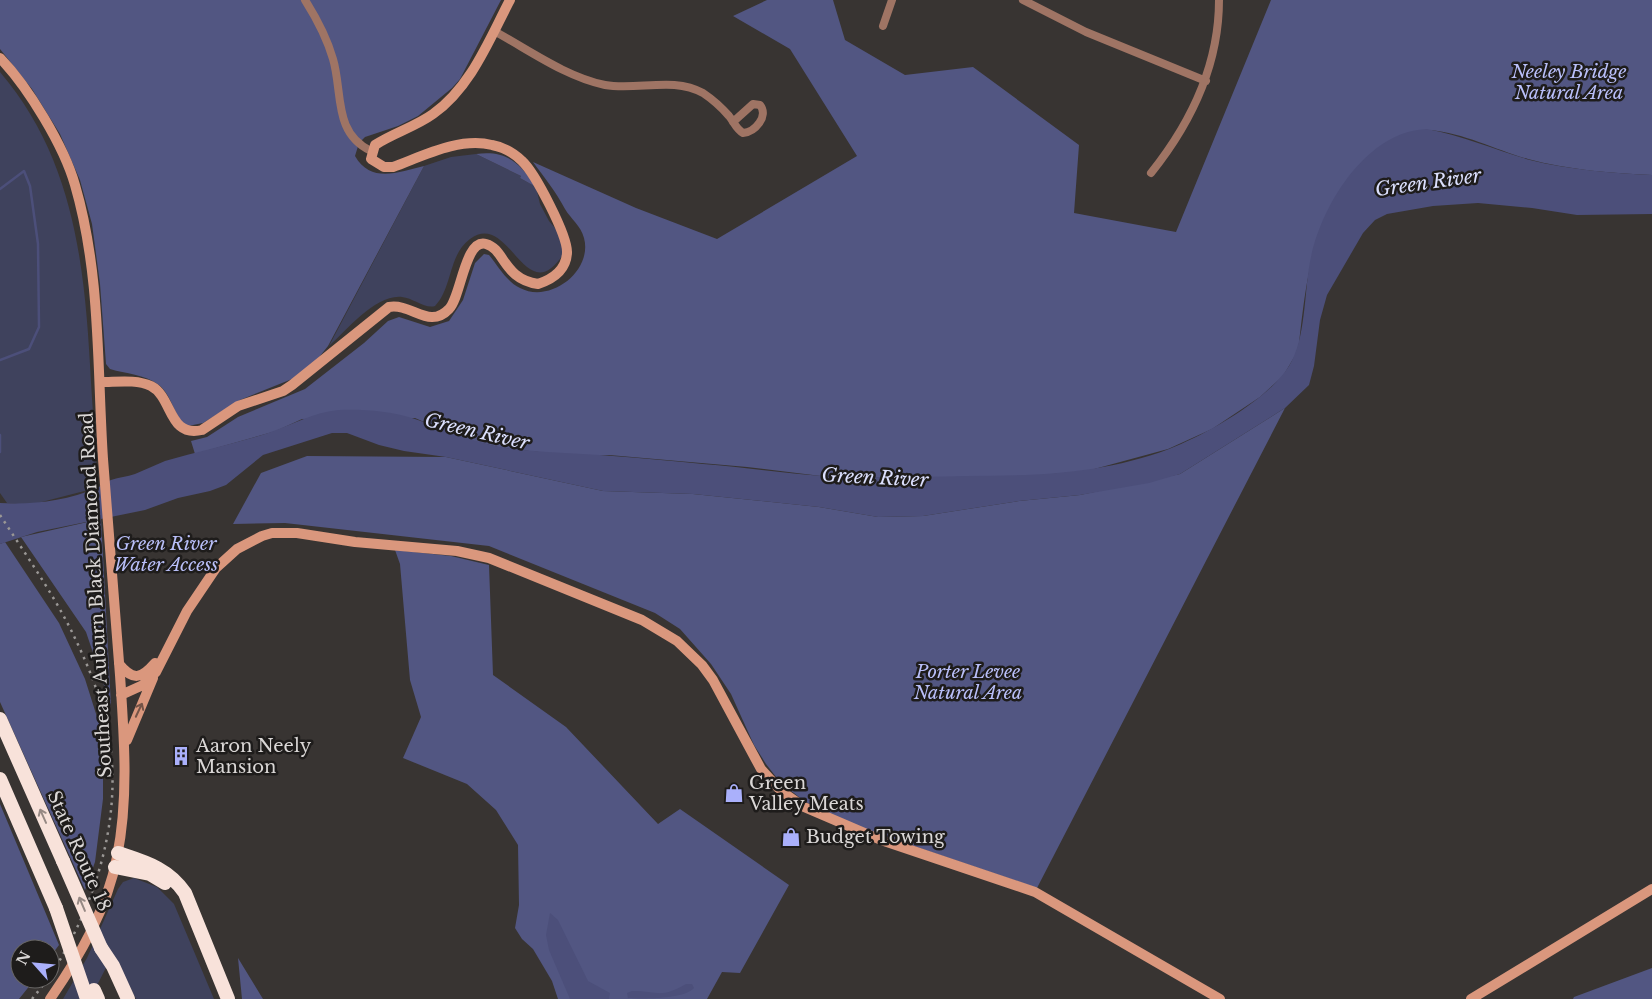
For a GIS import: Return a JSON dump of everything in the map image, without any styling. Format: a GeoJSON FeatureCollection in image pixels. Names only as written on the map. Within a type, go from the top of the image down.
{"type":"FeatureCollection","features":[{"type":"Feature","properties":{"kind":"highway","name":"State Route 18"},"geometry":{"type":"LineString","coordinates":[[0,719],[112,969]]}},
{"type":"Feature","properties":{"kind":"highway"},"geometry":{"type":"LineString","coordinates":[[0,779],[93,996]]}},
{"type":"Feature","properties":{"kind":"highway"},"geometry":{"type":"LineString","coordinates":[[118,853],[159,868],[178,883],[185,893],[228,999]]}},
{"type":"Feature","properties":{"kind":"highway"},"geometry":{"type":"LineString","coordinates":[[115,867],[150,874],[171,888],[181,903],[222,999]]}},
{"type":"Feature","properties":{"kind":"highway"},"geometry":{"type":"LineString","coordinates":[[112,969],[122,999]]}},
{"type":"Feature","properties":{"kind":"highway"},"geometry":{"type":"LineString","coordinates":[[112,969],[128,999]]}},
{"type":"Feature","properties":{"kind":"street"},"geometry":{"type":"LineString","coordinates":[[305,0],[322,29],[334,60],[340,110],[346,127],[353,138],[371,151]]}},
{"type":"Feature","properties":{"kind":"street"},"geometry":{"type":"LineString","coordinates":[[101,382],[131,382],[152,386],[162,396],[176,422],[182,428],[194,432],[202,430],[248,401],[283,391],[389,307],[403,308],[424,317],[433,318],[441,316],[455,302],[469,256],[475,246],[480,243],[490,246],[514,275],[530,283],[538,284],[547,281],[563,267],[567,251],[558,223],[531,172],[513,154],[502,147],[478,143],[454,146],[393,167],[384,167],[370,159],[371,151],[375,144],[417,124],[448,102],[470,74],[510,0]]}},
{"type":"Feature","properties":{"kind":"street"},"geometry":{"type":"LineString","coordinates":[[883,26],[892,0]]}},
{"type":"Feature","properties":{"kind":"street"},"geometry":{"type":"LineString","coordinates":[[1023,0],[1117,46],[1206,81]]}},
{"type":"Feature","properties":{"kind":"street"},"geometry":{"type":"LineString","coordinates":[[1151,172],[1186,123],[1206,81],[1215,42],[1219,0]]}},
{"type":"Feature","properties":{"kind":"street"},"geometry":{"type":"LineString","coordinates":[[494,31],[578,76],[602,84],[624,88],[671,85],[687,87],[702,93],[714,102],[732,122]]}},
{"type":"Feature","properties":{"kind":"street","name":"Southeast Auburn Black Diamond Road"},"geometry":{"type":"LineString","coordinates":[[0,58],[27,92],[54,137],[74,182],[86,225],[101,382],[103,458],[124,749],[123,810],[115,867],[92,932],[73,966],[50,999]]}},
{"type":"Feature","properties":{"kind":"street"},"geometry":{"type":"LineString","coordinates":[[124,749],[129,731],[156,672],[197,594],[216,568],[248,541],[272,533],[296,533],[355,542],[457,551],[502,562],[642,620],[677,641],[696,658],[713,680],[761,768],[781,791],[804,807],[881,840],[1035,892],[1220,999]]}},
{"type":"Feature","properties":{"kind":"street"},"geometry":{"type":"LineString","coordinates":[[119,664],[126,673],[139,676],[147,672],[172,640]]}},
{"type":"Feature","properties":{"kind":"street"},"geometry":{"type":"LineString","coordinates":[[121,695],[143,685],[156,672]]}},
{"type":"Feature","properties":{"kind":"street"},"geometry":{"type":"LineString","coordinates":[[1471,999],[1652,889]]}},
{"type":"Feature","properties":{"kind":"shaded area"},"geometry":{"type":"Polygon","coordinates":[[[0,72],[25,106],[45,142],[61,180],[72,218],[80,258],[88,340],[96,488],[30,505],[7,503],[0,493],[0,72]]]}},
{"type":"Feature","properties":{"kind":"shaded area"},"geometry":{"type":"Polygon","coordinates":[[[476,154],[521,176],[520,178],[536,187],[540,204],[549,221],[560,234],[564,253],[550,269],[538,272],[517,258],[496,237],[484,233],[470,239],[463,246],[454,262],[445,290],[435,306],[427,306],[402,297],[382,301],[362,314],[329,346],[424,166],[451,157],[476,154]]]}},
{"type":"Feature","properties":{"kind":"shaded area"},"geometry":{"type":"Polygon","coordinates":[[[134,878],[157,887],[174,904],[214,999],[136,999],[113,954],[90,999],[63,999],[87,958],[118,889],[123,882],[134,878]]]}},
{"type":"Feature","properties":{"kind":"green space"},"geometry":{"type":"Polygon","coordinates":[[[0,0],[501,0],[460,79],[452,88],[418,116],[398,126],[365,137],[359,143],[355,156],[362,165],[377,173],[395,173],[424,166],[328,346],[316,361],[292,379],[240,400],[203,423],[188,426],[180,419],[168,395],[159,385],[141,376],[110,369],[106,364],[100,284],[92,224],[80,180],[60,134],[32,89],[0,49],[0,0]]]}},
{"type":"Feature","properties":{"kind":"green space","name":"Neeley Bridge Natural Area"},"geometry":{"type":"Polygon","coordinates":[[[767,0],[833,0],[845,40],[905,75],[973,67],[1079,145],[1074,213],[1176,232],[1271,0],[1652,0],[1652,175],[1590,170],[1543,163],[1480,142],[1430,130],[1415,132],[1387,144],[1374,152],[1358,167],[1339,192],[1328,212],[1313,254],[1308,275],[1296,354],[1283,376],[1260,397],[1212,429],[1168,449],[1087,471],[1031,476],[897,478],[821,476],[747,467],[609,455],[577,456],[502,448],[461,438],[415,418],[302,419],[276,431],[195,454],[191,441],[207,437],[238,417],[305,389],[364,343],[388,321],[399,317],[430,327],[449,321],[463,300],[475,263],[484,254],[489,255],[515,285],[532,292],[544,292],[556,288],[567,281],[576,273],[582,262],[585,250],[583,234],[533,162],[636,208],[717,239],[857,156],[790,49],[733,16],[767,0]]]}},
{"type":"Feature","properties":{"kind":"green space"},"geometry":{"type":"Polygon","coordinates":[[[476,154],[496,154],[512,160],[524,171],[536,187],[520,178],[521,176],[476,154]]]}},
{"type":"Feature","properties":{"kind":"green space","name":"Porter Levee Natural Area"},"geometry":{"type":"Polygon","coordinates":[[[1285,408],[1037,888],[843,822],[804,801],[780,782],[766,764],[754,745],[731,694],[711,664],[680,629],[655,613],[489,546],[285,523],[233,524],[261,473],[307,456],[446,457],[603,491],[693,494],[819,507],[878,517],[923,516],[1019,501],[1080,495],[1180,474],[1285,408]]]}},
{"type":"Feature","properties":{"kind":"green space"},"geometry":{"type":"Polygon","coordinates":[[[101,519],[111,706],[86,632],[21,537],[101,519]]]}},
{"type":"Feature","properties":{"kind":"green space"},"geometry":{"type":"Polygon","coordinates":[[[5,542],[59,623],[85,679],[103,736],[103,799],[95,862],[85,890],[0,702],[0,544],[5,542]]]}},
{"type":"Feature","properties":{"kind":"green space"},"geometry":{"type":"Polygon","coordinates":[[[395,550],[451,556],[489,565],[493,675],[566,727],[658,824],[680,809],[789,885],[740,973],[722,972],[707,999],[558,999],[552,981],[533,949],[522,939],[515,928],[519,905],[518,845],[496,810],[467,784],[403,758],[421,717],[410,680],[400,564],[395,550]]]}},
{"type":"Feature","properties":{"kind":"green space"},"geometry":{"type":"Polygon","coordinates":[[[0,804],[56,939],[10,939],[10,989],[27,989],[19,999],[0,999],[0,804]]]}},
{"type":"Feature","properties":{"kind":"green space"},"geometry":{"type":"Polygon","coordinates":[[[238,958],[263,999],[242,999],[238,958]]]}},
{"type":"Feature","properties":{"kind":"green space"},"geometry":{"type":"Polygon","coordinates":[[[1652,968],[1652,999],[1573,999],[1574,997],[1652,968]]]}},
{"type":"Feature","properties":{"kind":"water","name":"Green River"},"geometry":{"type":"Polygon","coordinates":[[[1427,129],[1454,135],[1530,160],[1591,170],[1652,175],[1652,214],[1577,215],[1532,208],[1478,203],[1433,206],[1387,214],[1375,220],[1363,233],[1327,295],[1320,320],[1314,366],[1309,385],[1285,408],[1180,474],[1149,483],[1080,495],[1019,501],[923,516],[878,517],[819,507],[693,494],[603,491],[446,457],[404,451],[379,445],[347,433],[332,433],[263,455],[226,485],[210,491],[178,498],[145,510],[37,532],[0,544],[0,503],[37,503],[73,496],[165,461],[255,437],[312,416],[339,410],[376,411],[395,414],[424,422],[470,439],[506,448],[718,465],[826,476],[896,477],[1043,474],[1094,469],[1144,457],[1184,443],[1217,426],[1251,404],[1279,379],[1289,366],[1299,343],[1308,274],[1315,241],[1335,196],[1366,157],[1384,143],[1405,133],[1427,129]]]}},
{"type":"Feature","properties":{"kind":"water"},"geometry":{"type":"Polygon","coordinates":[[[550,913],[558,920],[588,981],[610,993],[609,999],[570,999],[549,950],[546,935],[550,913]]]}},
{"type":"Feature","properties":{"kind":"water"},"geometry":{"type":"Polygon","coordinates":[[[686,984],[692,984],[694,988],[689,992],[673,996],[628,998],[627,993],[641,991],[665,993],[686,984]]]}},
{"type":"Feature","properties":{"kind":"waterway"},"geometry":{"type":"LineString","coordinates":[[0,189],[24,171],[30,186],[38,244],[39,327],[29,349],[0,360]]}},
{"type":"Feature","properties":{"kind":"waterway"},"geometry":{"type":"LineString","coordinates":[[0,435],[0,452]]}},
{"type":"Feature","properties":{"kind":"railway"},"geometry":{"type":"LineString","coordinates":[[0,515],[54,599],[70,628],[97,691],[108,731],[112,763],[109,827],[93,890],[81,920],[60,959]]}},
{"type":"Feature","properties":{"kind":"railway"},"geometry":{"type":"LineString","coordinates":[[32,999],[40,989]]}},
{"type":"Feature","properties":{"kind":"place","name":"Aaron Neely Mansion"},"geometry":{"type":"Point","coordinates":[181,756]}},
{"type":"Feature","properties":{"kind":"place","name":"Green Valley Meats"},"geometry":{"type":"Point","coordinates":[734,793]}},
{"type":"Feature","properties":{"kind":"place","name":"Budget Towing"},"geometry":{"type":"Point","coordinates":[791,837]}},
{"type":"Feature","properties":{"kind":"park label","name":"Green River Water Access"},"geometry":{"type":"Point","coordinates":[166,554]}}]}
